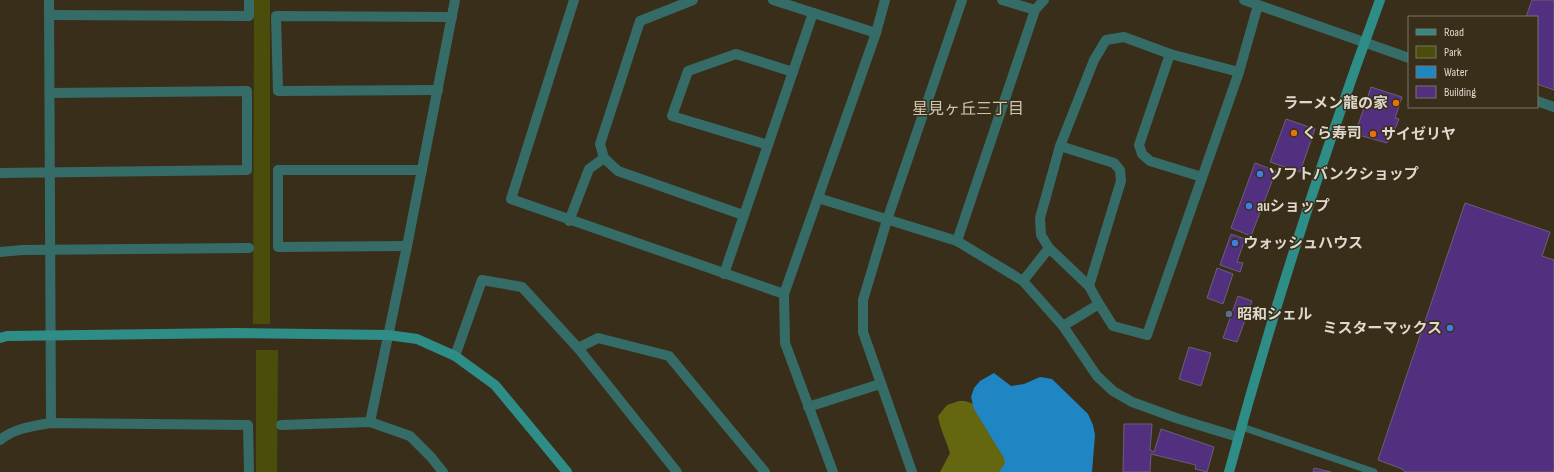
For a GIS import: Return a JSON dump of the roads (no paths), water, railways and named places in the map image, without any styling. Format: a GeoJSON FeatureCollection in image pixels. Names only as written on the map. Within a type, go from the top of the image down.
{"type":"FeatureCollection","features":[{"type":"Feature","properties":{"kind":"street"},"geometry":{"type":"LineString","coordinates":[[49,0],[51,93],[51,423]]}},
{"type":"Feature","properties":{"kind":"street"},"geometry":{"type":"LineString","coordinates":[[49,15],[249,16],[249,0]]}},
{"type":"Feature","properties":{"kind":"street"},"geometry":{"type":"LineString","coordinates":[[370,422],[407,246],[455,0]]}},
{"type":"Feature","properties":{"kind":"street"},"geometry":{"type":"LineString","coordinates":[[574,0],[511,200],[568,221],[784,294]]}},
{"type":"Feature","properties":{"kind":"street"},"geometry":{"type":"LineString","coordinates":[[693,0],[682,2],[640,21],[600,144],[604,158],[618,171],[743,215]]}},
{"type":"Feature","properties":{"kind":"street"},"geometry":{"type":"LineString","coordinates":[[774,0],[876,33]]}},
{"type":"Feature","properties":{"kind":"street"},"geometry":{"type":"LineString","coordinates":[[833,472],[785,343],[784,294],[876,33],[885,0]]}},
{"type":"Feature","properties":{"kind":"street"},"geometry":{"type":"LineString","coordinates":[[912,472],[862,332],[863,300],[887,220],[962,0]]}},
{"type":"Feature","properties":{"kind":"street"},"geometry":{"type":"LineString","coordinates":[[1002,0],[1035,10]]}},
{"type":"Feature","properties":{"kind":"street"},"geometry":{"type":"LineString","coordinates":[[957,242],[1035,10],[1044,0]]}},
{"type":"Feature","properties":{"kind":"street"},"geometry":{"type":"LineString","coordinates":[[1244,0],[1364,44],[1408,58]]}},
{"type":"Feature","properties":{"kind":"street"},"geometry":{"type":"LineString","coordinates":[[1229,472],[1238,437],[1287,275],[1380,0]]}},
{"type":"Feature","properties":{"kind":"street"},"geometry":{"type":"LineString","coordinates":[[1239,72],[1170,54],[1124,37],[1106,40],[1094,60],[1060,146],[1040,218],[1041,235],[1049,248],[1090,286],[1098,304],[1113,326],[1147,335],[1239,72],[1258,5]]}},
{"type":"Feature","properties":{"kind":"street"},"geometry":{"type":"LineString","coordinates":[[724,274],[813,13]]}},
{"type":"Feature","properties":{"kind":"street"},"geometry":{"type":"LineString","coordinates":[[438,90],[278,91],[276,16],[452,17]]}},
{"type":"Feature","properties":{"kind":"street"},"geometry":{"type":"LineString","coordinates":[[768,145],[672,116],[688,71],[736,54],[793,72]]}},
{"type":"Feature","properties":{"kind":"street"},"geometry":{"type":"LineString","coordinates":[[1170,54],[1139,145],[1142,154],[1150,161],[1202,177]]}},
{"type":"Feature","properties":{"kind":"street"},"geometry":{"type":"LineString","coordinates":[[0,173],[51,171],[247,170],[247,91],[51,93]]}},
{"type":"Feature","properties":{"kind":"street"},"geometry":{"type":"LineString","coordinates":[[1538,101],[1554,107]]}},
{"type":"Feature","properties":{"kind":"street"},"geometry":{"type":"LineString","coordinates":[[1060,146],[1114,163],[1120,170],[1121,181],[1090,286]]}},
{"type":"Feature","properties":{"kind":"street"},"geometry":{"type":"LineString","coordinates":[[568,221],[589,169],[604,158]]}},
{"type":"Feature","properties":{"kind":"street"},"geometry":{"type":"LineString","coordinates":[[407,246],[278,247],[278,170],[422,170]]}},
{"type":"Feature","properties":{"kind":"street"},"geometry":{"type":"LineString","coordinates":[[818,198],[957,242],[1023,281],[1063,326],[1097,376],[1113,391],[1132,402],[1179,419],[1238,437]]}},
{"type":"Feature","properties":{"kind":"street"},"geometry":{"type":"LineString","coordinates":[[0,252],[22,250],[249,248]]}},
{"type":"Feature","properties":{"kind":"street"},"geometry":{"type":"LineString","coordinates":[[1023,281],[1049,248]]}},
{"type":"Feature","properties":{"kind":"street"},"geometry":{"type":"LineString","coordinates":[[455,356],[482,280],[522,287],[578,348],[677,472]]}},
{"type":"Feature","properties":{"kind":"street"},"geometry":{"type":"LineString","coordinates":[[1063,326],[1098,304]]}},
{"type":"Feature","properties":{"kind":"street"},"geometry":{"type":"LineString","coordinates":[[0,338],[7,336],[51,335],[236,333],[388,335],[417,339],[455,356],[495,385],[567,472]]}},
{"type":"Feature","properties":{"kind":"street"},"geometry":{"type":"LineString","coordinates":[[578,348],[598,338],[669,356],[765,472]]}},
{"type":"Feature","properties":{"kind":"street"},"geometry":{"type":"LineString","coordinates":[[808,407],[880,384]]}},
{"type":"Feature","properties":{"kind":"street"},"geometry":{"type":"LineString","coordinates":[[281,425],[370,422],[410,436],[431,457],[443,472]]}},
{"type":"Feature","properties":{"kind":"street"},"geometry":{"type":"LineString","coordinates":[[0,440],[16,430],[51,423],[248,425],[249,472]]}},
{"type":"Feature","properties":{"kind":"lane"},"geometry":{"type":"LineString","coordinates":[[1242,427],[1374,472]]}},
{"type":"Feature","properties":{"kind":"water"},"geometry":{"type":"Polygon","coordinates":[[[994,373],[1011,386],[1024,384],[1040,377],[1052,379],[1088,414],[1093,425],[1095,435],[1092,472],[999,472],[1005,463],[1004,458],[974,409],[971,397],[974,388],[980,381],[994,373]]]}},
{"type":"Feature","properties":{"kind":"place","name":"ラーメン龍の家"},"geometry":{"type":"Point","coordinates":[1396,103]}},
{"type":"Feature","properties":{"kind":"place","name":"くら寿司"},"geometry":{"type":"Point","coordinates":[1294,133]}},
{"type":"Feature","properties":{"kind":"place","name":"サイゼリヤ"},"geometry":{"type":"Point","coordinates":[1373,134]}},
{"type":"Feature","properties":{"kind":"place","name":"ソフトバンクショップ"},"geometry":{"type":"Point","coordinates":[1260,174]}},
{"type":"Feature","properties":{"kind":"place","name":"auショップ"},"geometry":{"type":"Point","coordinates":[1249,206]}},
{"type":"Feature","properties":{"kind":"place","name":"ウォッシュハウス"},"geometry":{"type":"Point","coordinates":[1235,243]}},
{"type":"Feature","properties":{"kind":"place","name":"昭和シェル"},"geometry":{"type":"Point","coordinates":[1229,314]}},
{"type":"Feature","properties":{"kind":"place","name":"ミスターマックス"},"geometry":{"type":"Point","coordinates":[1450,328]}},
{"type":"Feature","properties":{"kind":"district","name":"星見ヶ丘三丁目"},"geometry":{"type":"Point","coordinates":[968,109]}}]}
